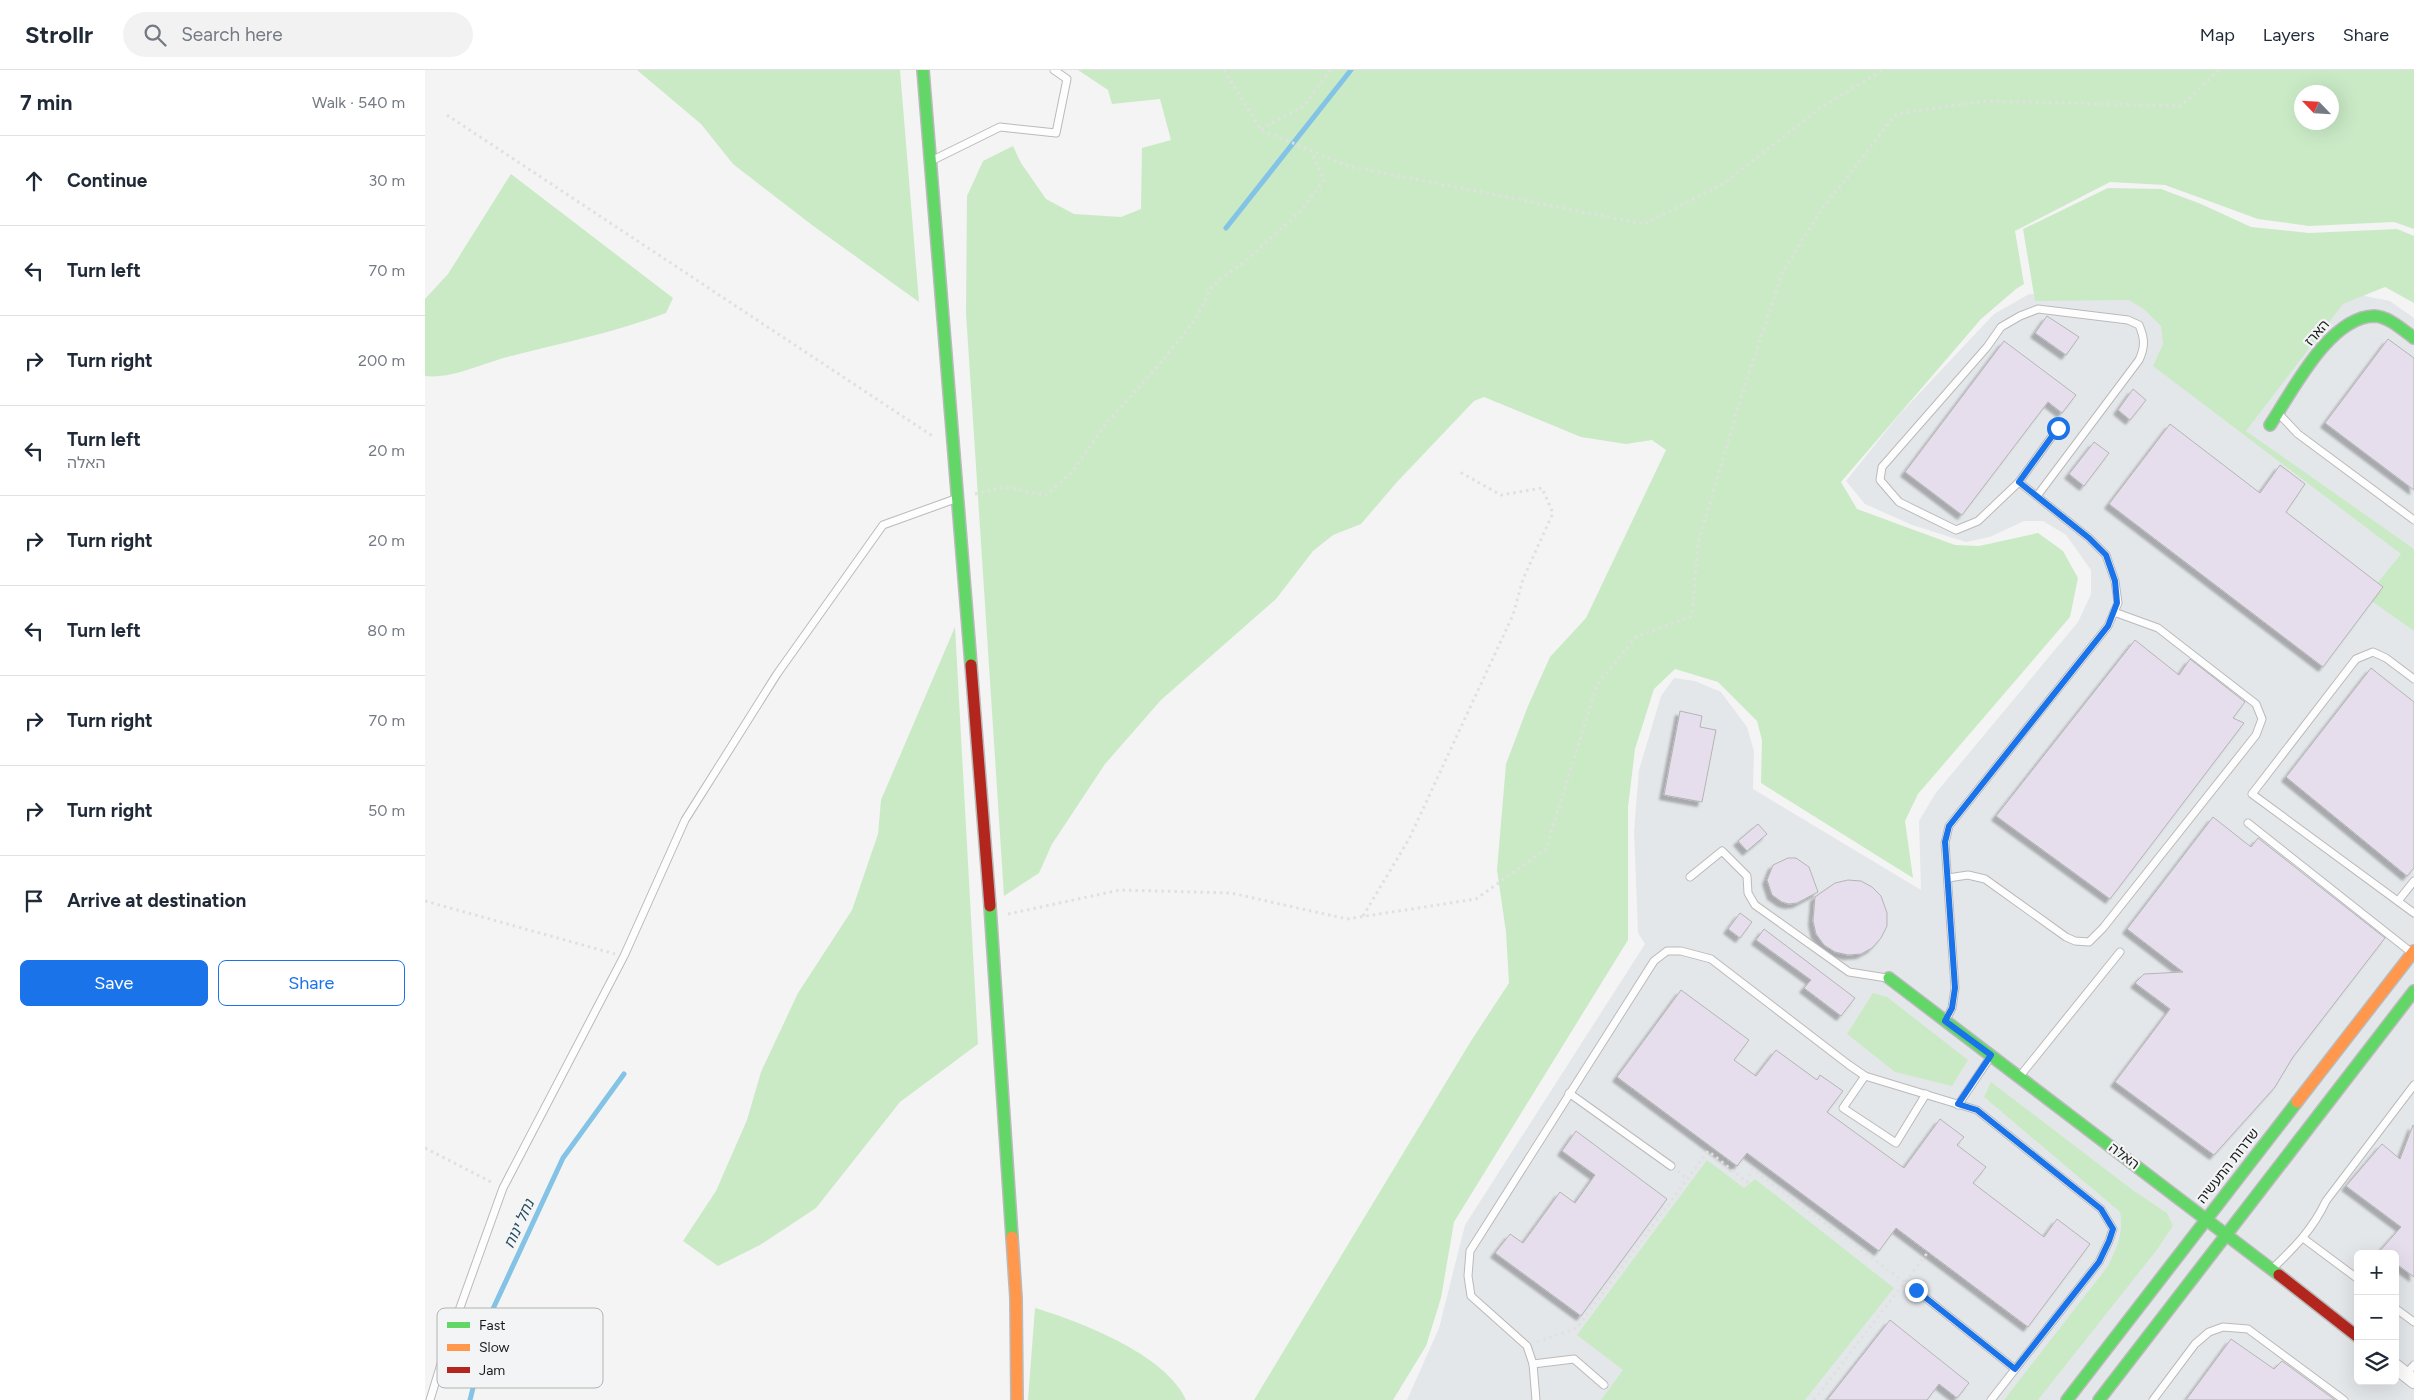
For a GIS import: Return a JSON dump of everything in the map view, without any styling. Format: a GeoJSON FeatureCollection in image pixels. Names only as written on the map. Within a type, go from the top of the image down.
{"type":"FeatureCollection","features":[{"type":"Feature","properties":{"kind":"street"},"geometry":{"type":"LineString","coordinates":[[923,70],[991,917],[1016,1298],[1017,1400]]}},
{"type":"Feature","properties":{"kind":"street","name":"הארז"},"geometry":{"type":"LineString","coordinates":[[2270,425],[2323,347],[2340,328],[2358,318],[2375,316],[2400,328],[2414,338]]}},
{"type":"Feature","properties":{"kind":"street","name":"שדרות התעשיה"},"geometry":{"type":"LineString","coordinates":[[2067,1400],[2413,953]]}},
{"type":"Feature","properties":{"kind":"street","name":"האלה"},"geometry":{"type":"LineString","coordinates":[[1889,978],[2206,1218],[2354,1333]]}},
{"type":"Feature","properties":{"kind":"street"},"geometry":{"type":"LineString","coordinates":[[2099,1400],[2414,992]]}},
{"type":"Feature","properties":{"kind":"lane"},"geometry":{"type":"LineString","coordinates":[[930,161],[999,127],[1056,133],[1067,79],[1054,70]]}},
{"type":"Feature","properties":{"kind":"lane"},"geometry":{"type":"LineString","coordinates":[[2037,496],[2139,360],[2144,349],[2145,337],[2139,325],[2128,320],[2038,309],[2020,316],[2001,327],[1987,347],[1882,467],[1880,480],[1890,494],[1899,502],[1956,530],[1978,522],[2019,482],[2058,428]]}},
{"type":"Feature","properties":{"kind":"lane"},"geometry":{"type":"LineString","coordinates":[[2279,413],[2298,434],[2414,520]]}},
{"type":"Feature","properties":{"kind":"lane"},"geometry":{"type":"LineString","coordinates":[[1945,1021],[1952,1008],[1955,988],[1945,842],[1949,826],[2108,626],[2117,603],[2115,581],[2106,555],[2089,538],[2019,482]]}},
{"type":"Feature","properties":{"kind":"lane"},"geometry":{"type":"LineString","coordinates":[[460,1308],[503,1188],[624,956],[685,820],[777,674],[883,525],[957,498]]}},
{"type":"Feature","properties":{"kind":"lane"},"geometry":{"type":"LineString","coordinates":[[1948,878],[1968,875],[1985,878],[2065,936],[2075,941],[2089,942],[2103,928],[2256,735],[2262,719],[2256,704],[2158,628],[2114,612]]}},
{"type":"Feature","properties":{"kind":"lane"},"geometry":{"type":"LineString","coordinates":[[2414,679],[2386,658],[2373,652],[2356,659],[2252,794],[2414,913]]}},
{"type":"Feature","properties":{"kind":"lane"},"geometry":{"type":"LineString","coordinates":[[2248,823],[2413,953]]}},
{"type":"Feature","properties":{"kind":"lane"},"geometry":{"type":"LineString","coordinates":[[1690,877],[1722,851],[1747,876],[1748,893],[1755,905],[1849,972],[1889,978]]}},
{"type":"Feature","properties":{"kind":"lane"},"geometry":{"type":"LineString","coordinates":[[2398,901],[2414,881]]}},
{"type":"Feature","properties":{"kind":"lane"},"geometry":{"type":"LineString","coordinates":[[1536,1400],[1533,1364],[1527,1346],[1471,1296],[1468,1276],[1470,1251],[1654,961],[1667,951],[1681,951],[1711,959],[1849,1066],[1865,1076],[1977,1110],[2101,1209],[2113,1229],[2099,1262],[1991,1400]]}},
{"type":"Feature","properties":{"kind":"lane"},"geometry":{"type":"LineString","coordinates":[[2019,1077],[2120,952]]}},
{"type":"Feature","properties":{"kind":"lane"},"geometry":{"type":"LineString","coordinates":[[1958,1104],[1991,1055]]}},
{"type":"Feature","properties":{"kind":"lane"},"geometry":{"type":"LineString","coordinates":[[1865,1076],[1843,1108],[1896,1143],[1926,1094]]}},
{"type":"Feature","properties":{"kind":"lane"},"geometry":{"type":"LineString","coordinates":[[2272,1269],[2303,1238],[2320,1216],[2326,1201],[2414,1085]]}},
{"type":"Feature","properties":{"kind":"lane"},"geometry":{"type":"LineString","coordinates":[[1569,1093],[1671,1166]]}},
{"type":"Feature","properties":{"kind":"lane"},"geometry":{"type":"LineString","coordinates":[[2303,1238],[2354,1277]]}},
{"type":"Feature","properties":{"kind":"lane"},"geometry":{"type":"LineString","coordinates":[[1916,1290],[2015,1369]]}},
{"type":"Feature","properties":{"kind":"lane"},"geometry":{"type":"LineString","coordinates":[[2399,1311],[2414,1322]]}},
{"type":"Feature","properties":{"kind":"lane"},"geometry":{"type":"LineString","coordinates":[[2153,1400],[2195,1344],[2209,1332],[2223,1327],[2248,1329],[2344,1400]]}},
{"type":"Feature","properties":{"kind":"lane"},"geometry":{"type":"LineString","coordinates":[[1533,1364],[1573,1358],[1604,1385]]}},
{"type":"Feature","properties":{"kind":"lane"},"geometry":{"type":"LineString","coordinates":[[430,1400],[437,1377]]}},
{"type":"Feature","properties":{"kind":"path"},"geometry":{"type":"LineString","coordinates":[[1225,70],[1261,130],[1349,166],[1644,224],[1723,184],[1820,108],[1883,70]]}},
{"type":"Feature","properties":{"kind":"path"},"geometry":{"type":"LineString","coordinates":[[1261,130],[1304,106],[1330,70]]}},
{"type":"Feature","properties":{"kind":"path"},"geometry":{"type":"LineString","coordinates":[[991,917],[1120,890],[1231,893],[1347,919],[1476,899],[1546,849],[1597,685],[1636,637],[1692,616],[1698,544],[1741,397],[1783,271],[1820,212],[1896,114],[1984,101],[2181,106],[2219,70]]}},
{"type":"Feature","properties":{"kind":"path"},"geometry":{"type":"LineString","coordinates":[[447,115],[953,450]]}},
{"type":"Feature","properties":{"kind":"path"},"geometry":{"type":"LineString","coordinates":[[957,498],[1004,487],[1046,495],[1072,472],[1105,425],[1157,367],[1195,320],[1212,286],[1248,259],[1302,210],[1324,180],[1311,150]]}},
{"type":"Feature","properties":{"kind":"path"},"geometry":{"type":"LineString","coordinates":[[1363,916],[1409,839],[1513,615],[1523,579],[1553,513],[1542,488],[1501,495],[1458,471]]}},
{"type":"Feature","properties":{"kind":"path"},"geometry":{"type":"LineString","coordinates":[[425,901],[624,956]]}},
{"type":"Feature","properties":{"kind":"path"},"geometry":{"type":"LineString","coordinates":[[425,1148],[503,1188]]}},
{"type":"Feature","properties":{"kind":"path"},"geometry":{"type":"LineString","coordinates":[[1527,1346],[1577,1328],[1708,1151],[1747,1182],[1752,1169],[1916,1290]]}},
{"type":"Feature","properties":{"kind":"path"},"geometry":{"type":"LineString","coordinates":[[1814,1400],[1928,1252]]}},
{"type":"Feature","properties":{"kind":"shaded area"},"geometry":{"type":"Polygon","coordinates":[[[2335,290],[2390,301],[2414,318],[2414,1400],[1407,1400],[1439,1328],[1465,1225],[1645,944],[1638,933],[1634,831],[1639,770],[1661,696],[1674,678],[1695,681],[1721,692],[1747,727],[1754,751],[1753,789],[1921,890],[1919,821],[1935,794],[2078,622],[2091,594],[2091,570],[2066,535],[2043,521],[2024,521],[1990,537],[1966,542],[1912,525],[1865,504],[1846,481],[1898,416],[1994,314],[2029,294],[2335,290]]]}},
{"type":"Feature","properties":{"kind":"green space"},"geometry":{"type":"Polygon","coordinates":[[[637,70],[900,70],[919,302],[812,225],[733,164],[701,124],[637,70]]]}},
{"type":"Feature","properties":{"kind":"green space"},"geometry":{"type":"Polygon","coordinates":[[[1078,70],[2414,70],[2414,229],[2394,222],[2309,226],[2258,219],[2165,185],[2110,182],[2015,231],[2024,284],[1981,319],[1841,482],[1857,509],[1955,545],[1979,546],[2038,533],[2063,551],[2078,578],[2070,617],[1918,794],[1905,821],[1913,878],[1761,783],[1762,740],[1757,721],[1718,682],[1675,669],[1654,689],[1635,749],[1628,807],[1628,940],[1454,1222],[1441,1298],[1426,1346],[1393,1400],[1254,1400],[1471,1041],[1509,983],[1506,932],[1497,870],[1506,764],[1528,706],[1550,657],[1586,618],[1666,450],[1652,440],[1626,444],[1581,437],[1484,397],[1474,401],[1397,482],[1361,524],[1333,535],[1313,551],[1276,599],[1161,700],[1105,764],[1052,844],[1039,873],[1004,896],[966,313],[967,196],[983,161],[1013,146],[1021,163],[1046,199],[1074,214],[1121,217],[1141,209],[1142,148],[1171,140],[1160,99],[1112,104],[1108,90],[1078,70]]]}},
{"type":"Feature","properties":{"kind":"green space"},"geometry":{"type":"Polygon","coordinates":[[[511,174],[673,298],[666,313],[627,326],[507,357],[456,373],[425,376],[425,299],[448,274],[511,174]]]}},
{"type":"Feature","properties":{"kind":"green space"},"geometry":{"type":"Polygon","coordinates":[[[2108,188],[2161,189],[2201,204],[2251,227],[2309,233],[2397,229],[2414,236],[2414,303],[2385,287],[2343,304],[2246,431],[2414,549],[2414,631],[2366,597],[2401,554],[2153,366],[2163,344],[2161,326],[2145,310],[2129,300],[2035,301],[2023,229],[2108,188]]]}},
{"type":"Feature","properties":{"kind":"green space"},"geometry":{"type":"Polygon","coordinates":[[[955,627],[978,1044],[900,1102],[816,1208],[760,1245],[718,1266],[683,1241],[716,1191],[747,1120],[761,1072],[798,993],[852,910],[878,834],[881,800],[955,627]]]}},
{"type":"Feature","properties":{"kind":"green space"},"geometry":{"type":"Polygon","coordinates":[[[1873,993],[1887,997],[1968,1060],[1952,1086],[1895,1072],[1847,1034],[1873,993]]]}},
{"type":"Feature","properties":{"kind":"green space"},"geometry":{"type":"Polygon","coordinates":[[[1991,1082],[2134,1191],[2167,1213],[2173,1226],[2156,1251],[2038,1400],[2004,1400],[2108,1266],[2117,1246],[2120,1233],[2120,1212],[1984,1097],[1991,1082]]]}},
{"type":"Feature","properties":{"kind":"green space"},"geometry":{"type":"Polygon","coordinates":[[[1707,1160],[1744,1188],[1755,1179],[1894,1288],[1805,1400],[1601,1400],[1623,1370],[1577,1335],[1707,1160]]]}},
{"type":"Feature","properties":{"kind":"green space"},"geometry":{"type":"Polygon","coordinates":[[[1035,1308],[1097,1331],[1141,1354],[1160,1368],[1175,1383],[1186,1400],[1028,1400],[1035,1308]]]}},
{"type":"Feature","properties":{"kind":"building"},"geometry":{"type":"Polygon","coordinates":[[[2047,316],[2079,337],[2066,355],[2035,333],[2047,316]]]}},
{"type":"Feature","properties":{"kind":"building"},"geometry":{"type":"Polygon","coordinates":[[[2388,339],[2414,358],[2414,490],[2325,423],[2388,339]]]}},
{"type":"Feature","properties":{"kind":"building"},"geometry":{"type":"Polygon","coordinates":[[[2004,341],[2076,395],[2062,413],[2048,402],[1962,515],[1905,472],[2004,341]]]}},
{"type":"Feature","properties":{"kind":"building"},"geometry":{"type":"Polygon","coordinates":[[[2133,389],[2146,400],[2130,420],[2118,410],[2133,389]]]}},
{"type":"Feature","properties":{"kind":"building"},"geometry":{"type":"Polygon","coordinates":[[[2170,424],[2260,493],[2280,465],[2305,484],[2286,512],[2383,587],[2323,667],[2109,504],[2170,424]]]}},
{"type":"Feature","properties":{"kind":"building"},"geometry":{"type":"Polygon","coordinates":[[[2094,442],[2109,453],[2084,486],[2069,474],[2094,442]]]}},
{"type":"Feature","properties":{"kind":"building"},"geometry":{"type":"Polygon","coordinates":[[[2135,640],[2179,675],[2190,659],[2245,702],[2233,718],[2244,723],[2110,899],[1996,816],[2135,640]]]}},
{"type":"Feature","properties":{"kind":"building"},"geometry":{"type":"Polygon","coordinates":[[[2371,668],[2414,702],[2414,868],[2407,876],[2286,777],[2371,668]]]}},
{"type":"Feature","properties":{"kind":"building"},"geometry":{"type":"Polygon","coordinates":[[[1680,711],[1702,716],[1700,727],[1716,730],[1702,802],[1664,795],[1680,711]]]}},
{"type":"Feature","properties":{"kind":"building"},"geometry":{"type":"Polygon","coordinates":[[[2213,817],[2251,847],[2258,838],[2385,938],[2293,1057],[2275,1087],[2214,1155],[2115,1082],[2170,1009],[2135,983],[2144,974],[2183,972],[2127,929],[2213,817]]]}},
{"type":"Feature","properties":{"kind":"building"},"geometry":{"type":"Polygon","coordinates":[[[1758,824],[1767,834],[1747,851],[1738,841],[1758,824]]]}},
{"type":"Feature","properties":{"kind":"building"},"geometry":{"type":"Polygon","coordinates":[[[1788,858],[1796,858],[1809,867],[1818,892],[1797,903],[1789,904],[1782,902],[1772,895],[1767,880],[1773,865],[1788,858]]]}},
{"type":"Feature","properties":{"kind":"building"},"geometry":{"type":"Polygon","coordinates":[[[1848,880],[1861,881],[1872,887],[1881,896],[1887,913],[1887,926],[1881,938],[1872,948],[1861,954],[1848,955],[1835,952],[1824,945],[1816,934],[1813,921],[1815,897],[1835,883],[1848,880]]]}},
{"type":"Feature","properties":{"kind":"building"},"geometry":{"type":"Polygon","coordinates":[[[1740,913],[1752,922],[1740,938],[1728,929],[1740,913]]]}},
{"type":"Feature","properties":{"kind":"building"},"geometry":{"type":"Polygon","coordinates":[[[1764,929],[1855,998],[1841,1016],[1804,988],[1811,980],[1756,940],[1764,929]]]}},
{"type":"Feature","properties":{"kind":"building"},"geometry":{"type":"Polygon","coordinates":[[[1681,990],[1749,1040],[1734,1060],[1756,1076],[1776,1050],[1817,1080],[1820,1075],[1843,1091],[1827,1112],[1904,1168],[1940,1119],[1964,1137],[1957,1145],[1986,1167],[1973,1183],[2044,1237],[2057,1219],[2090,1244],[2028,1327],[1896,1228],[1879,1251],[1747,1153],[1737,1166],[1617,1077],[1681,990]]]}},
{"type":"Feature","properties":{"kind":"building"},"geometry":{"type":"Polygon","coordinates":[[[2413,1125],[2414,1277],[2399,1266],[2399,1250],[2381,1250],[2401,1227],[2346,1186],[2382,1144],[2400,1159],[2413,1125]]]}},
{"type":"Feature","properties":{"kind":"building"},"geometry":{"type":"Polygon","coordinates":[[[1576,1131],[1667,1199],[1581,1316],[1495,1253],[1510,1234],[1523,1243],[1560,1192],[1575,1203],[1595,1175],[1562,1151],[1576,1131]]]}},
{"type":"Feature","properties":{"kind":"building"},"geometry":{"type":"Polygon","coordinates":[[[1890,1320],[1969,1383],[1957,1398],[1939,1384],[1927,1400],[1827,1400],[1890,1320]]]}},
{"type":"Feature","properties":{"kind":"building"},"geometry":{"type":"Polygon","coordinates":[[[2231,1339],[2274,1369],[2282,1361],[2335,1400],[2186,1400],[2231,1339]]]}},
{"type":"Feature","properties":{"kind":"waterway"},"geometry":{"type":"LineString","coordinates":[[1226,228],[1351,70]]}},
{"type":"Feature","properties":{"kind":"waterway","name":"נחל ינוח"},"geometry":{"type":"LineString","coordinates":[[493,1308],[563,1158],[624,1074]]}},
{"type":"Feature","properties":{"kind":"waterway","name":"נחל ינוח"},"geometry":{"type":"LineString","coordinates":[[470,1400],[473,1388]]}},
{"type":"Feature","properties":{"kind":"traffic: fast"},"geometry":{"type":"LineString","coordinates":[[923,70],[971,665]]}},
{"type":"Feature","properties":{"kind":"traffic: fast"},"geometry":{"type":"LineString","coordinates":[[2270,425],[2313,358],[2342,329],[2358,320],[2374,316],[2385,318],[2414,338]]}},
{"type":"Feature","properties":{"kind":"traffic: fast"},"geometry":{"type":"LineString","coordinates":[[990,906],[1012,1237]]}},
{"type":"Feature","properties":{"kind":"traffic: fast"},"geometry":{"type":"LineString","coordinates":[[1889,978],[2279,1275]]}},
{"type":"Feature","properties":{"kind":"traffic: fast"},"geometry":{"type":"LineString","coordinates":[[2099,1400],[2414,991]]}},
{"type":"Feature","properties":{"kind":"traffic: fast"},"geometry":{"type":"LineString","coordinates":[[2067,1400],[2297,1102]]}},
{"type":"Feature","properties":{"kind":"traffic: slow"},"geometry":{"type":"LineString","coordinates":[[2297,1102],[2414,951]]}},
{"type":"Feature","properties":{"kind":"traffic: slow"},"geometry":{"type":"LineString","coordinates":[[1012,1237],[1016,1298],[1017,1400]]}},
{"type":"Feature","properties":{"kind":"traffic: jam"},"geometry":{"type":"LineString","coordinates":[[971,665],[990,906]]}},
{"type":"Feature","properties":{"kind":"traffic: jam"},"geometry":{"type":"LineString","coordinates":[[2279,1275],[2354,1334]]}},
{"type":"Feature","properties":{"kind":"route"},"geometry":{"type":"LineString","coordinates":[[1916,1290],[2015,1369],[2099,1262],[2113,1229],[2101,1209],[1977,1110],[1958,1104],[1991,1055],[1945,1021],[1952,1008],[1955,988],[1945,842],[1949,826],[1957,813],[2108,626],[2117,603],[2115,581],[2106,555],[2089,538],[2019,482],[2058,428]]}}]}
